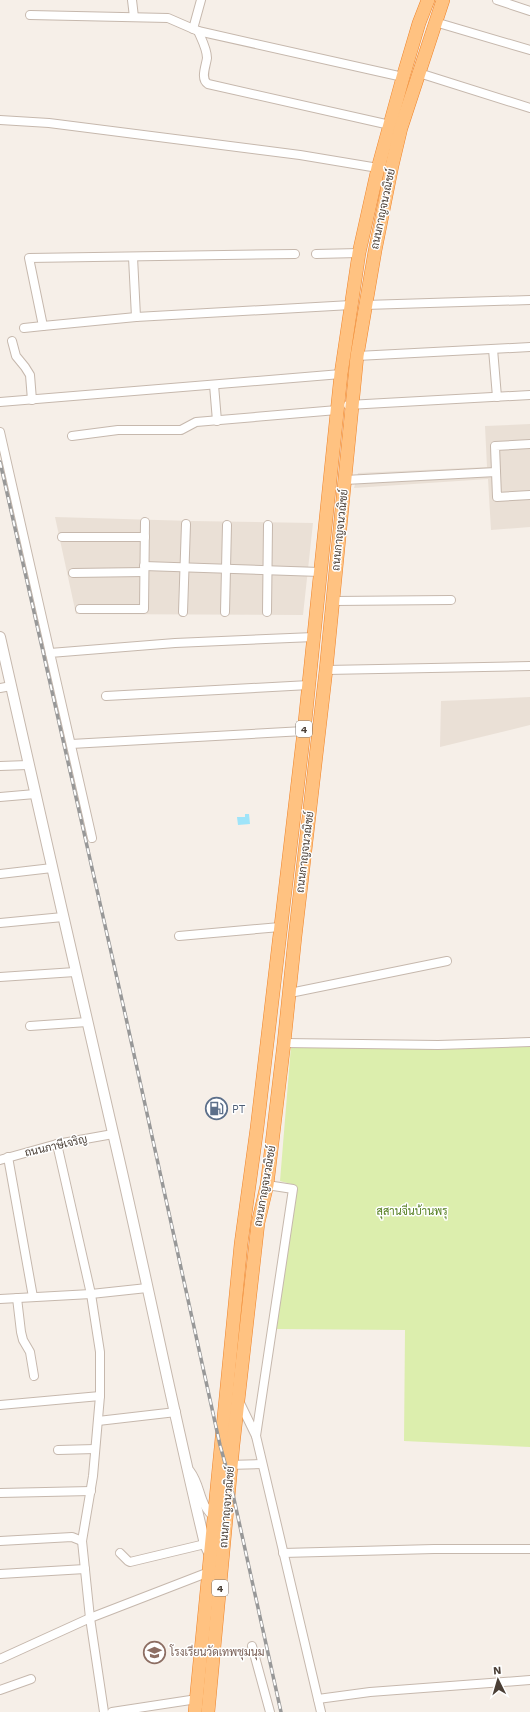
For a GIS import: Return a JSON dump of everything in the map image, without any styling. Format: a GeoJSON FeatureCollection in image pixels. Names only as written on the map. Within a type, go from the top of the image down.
{"type":"FeatureCollection","features":[{"type":"Feature","properties":{"kind":"highway","name":"ถนนกาญจนวณิชย์"},"geometry":{"type":"LineString","coordinates":[[208,1712],[226,1465],[220,1445],[240,1244],[257,1128],[304,731],[341,374],[359,254],[378,168],[419,22],[428,0]]}},
{"type":"Feature","properties":{"kind":"highway","name":"ถนนกาญจนวณิชย์"},"geometry":{"type":"LineString","coordinates":[[195,1712],[209,1572],[208,1549],[239,1400],[258,1223],[267,1185],[290,993],[295,937],[326,670],[357,356],[365,304],[392,166],[402,128],[443,0]]}},
{"type":"Feature","properties":{"kind":"highway"},"geometry":{"type":"LineString","coordinates":[[240,1244],[256,1246]]}},
{"type":"Feature","properties":{"kind":"street"},"geometry":{"type":"LineString","coordinates":[[132,0],[134,17]]}},
{"type":"Feature","properties":{"kind":"street"},"geometry":{"type":"LineString","coordinates":[[201,0],[195,30],[207,55],[204,77],[205,82],[208,84],[390,125]]}},
{"type":"Feature","properties":{"kind":"street"},"geometry":{"type":"LineString","coordinates":[[497,0],[530,11]]}},
{"type":"Feature","properties":{"kind":"street"},"geometry":{"type":"LineString","coordinates":[[30,15],[168,18],[195,30],[403,77]]}},
{"type":"Feature","properties":{"kind":"street"},"geometry":{"type":"LineString","coordinates":[[435,22],[530,50]]}},
{"type":"Feature","properties":{"kind":"street"},"geometry":{"type":"LineString","coordinates":[[419,73],[530,108]]}},
{"type":"Feature","properties":{"kind":"street"},"geometry":{"type":"LineString","coordinates":[[0,120],[49,123],[300,155],[378,168]]}},
{"type":"Feature","properties":{"kind":"street"},"geometry":{"type":"LineString","coordinates":[[43,326],[29,258],[296,254]]}},
{"type":"Feature","properties":{"kind":"street"},"geometry":{"type":"LineString","coordinates":[[316,254],[359,254]]}},
{"type":"Feature","properties":{"kind":"street"},"geometry":{"type":"LineString","coordinates":[[133,257],[136,317]]}},
{"type":"Feature","properties":{"kind":"street"},"geometry":{"type":"LineString","coordinates":[[365,304],[530,300]]}},
{"type":"Feature","properties":{"kind":"street"},"geometry":{"type":"LineString","coordinates":[[24,328],[136,317],[351,304]]}},
{"type":"Feature","properties":{"kind":"street"},"geometry":{"type":"LineString","coordinates":[[12,341],[16,356],[30,376],[32,400]]}},
{"type":"Feature","properties":{"kind":"street"},"geometry":{"type":"LineString","coordinates":[[357,356],[530,347]]}},
{"type":"Feature","properties":{"kind":"street"},"geometry":{"type":"LineString","coordinates":[[493,349],[496,397]]}},
{"type":"Feature","properties":{"kind":"street"},"geometry":{"type":"LineString","coordinates":[[0,402],[341,374]]}},
{"type":"Feature","properties":{"kind":"street"},"geometry":{"type":"LineString","coordinates":[[214,384],[217,421]]}},
{"type":"Feature","properties":{"kind":"street"},"geometry":{"type":"LineString","coordinates":[[72,436],[118,430],[181,430],[196,422],[337,408],[352,405],[530,396]]}},
{"type":"Feature","properties":{"kind":"street"},"geometry":{"type":"LineString","coordinates":[[0,432],[92,838]]}},
{"type":"Feature","properties":{"kind":"street"},"geometry":{"type":"LineString","coordinates":[[530,444],[495,446],[497,497],[530,495]]}},
{"type":"Feature","properties":{"kind":"street"},"geometry":{"type":"LineString","coordinates":[[345,480],[496,472]]}},
{"type":"Feature","properties":{"kind":"street"},"geometry":{"type":"LineString","coordinates":[[80,609],[144,609],[145,522]]}},
{"type":"Feature","properties":{"kind":"street"},"geometry":{"type":"LineString","coordinates":[[183,612],[186,524]]}},
{"type":"Feature","properties":{"kind":"street"},"geometry":{"type":"LineString","coordinates":[[225,612],[227,525]]}},
{"type":"Feature","properties":{"kind":"street"},"geometry":{"type":"LineString","coordinates":[[268,525],[268,612]]}},
{"type":"Feature","properties":{"kind":"street"},"geometry":{"type":"LineString","coordinates":[[62,537],[145,537]]}},
{"type":"Feature","properties":{"kind":"street"},"geometry":{"type":"LineString","coordinates":[[72,573],[185,567],[320,572]]}},
{"type":"Feature","properties":{"kind":"street"},"geometry":{"type":"LineString","coordinates":[[333,600],[452,600]]}},
{"type":"Feature","properties":{"kind":"street"},"geometry":{"type":"LineString","coordinates":[[0,637],[176,1412],[187,1468],[208,1549],[130,1562],[120,1553]]}},
{"type":"Feature","properties":{"kind":"street"},"geometry":{"type":"LineString","coordinates":[[50,654],[175,643],[314,637]]}},
{"type":"Feature","properties":{"kind":"street"},"geometry":{"type":"LineString","coordinates":[[326,670],[529,664]]}},
{"type":"Feature","properties":{"kind":"street"},"geometry":{"type":"LineString","coordinates":[[106,696],[309,685]]}},
{"type":"Feature","properties":{"kind":"street"},"geometry":{"type":"LineString","coordinates":[[0,688],[11,686]]}},
{"type":"Feature","properties":{"kind":"street"},"geometry":{"type":"LineString","coordinates":[[71,744],[304,731]]}},
{"type":"Feature","properties":{"kind":"street"},"geometry":{"type":"LineString","coordinates":[[0,766],[28,765]]}},
{"type":"Feature","properties":{"kind":"street"},"geometry":{"type":"LineString","coordinates":[[0,797],[35,794]]}},
{"type":"Feature","properties":{"kind":"street"},"geometry":{"type":"LineString","coordinates":[[0,874],[52,868]]}},
{"type":"Feature","properties":{"kind":"street"},"geometry":{"type":"LineString","coordinates":[[0,923],[63,917]]}},
{"type":"Feature","properties":{"kind":"street"},"geometry":{"type":"LineString","coordinates":[[179,936],[280,926]]}},
{"type":"Feature","properties":{"kind":"street"},"geometry":{"type":"LineString","coordinates":[[290,993],[447,961]]}},
{"type":"Feature","properties":{"kind":"street"},"geometry":{"type":"LineString","coordinates":[[0,977],[75,972]]}},
{"type":"Feature","properties":{"kind":"street"},"geometry":{"type":"LineString","coordinates":[[30,1026],[87,1022]]}},
{"type":"Feature","properties":{"kind":"street"},"geometry":{"type":"LineString","coordinates":[[284,1043],[438,1045],[530,1042]]}},
{"type":"Feature","properties":{"kind":"street","name":"ถนนภาษีเจริญ"},"geometry":{"type":"LineString","coordinates":[[4,1159],[57,1144],[113,1134]]}},
{"type":"Feature","properties":{"kind":"street"},"geometry":{"type":"LineString","coordinates":[[57,1144],[91,1294],[100,1352],[100,1396],[98,1421],[91,1491],[82,1541],[90,1618],[104,1712]]}},
{"type":"Feature","properties":{"kind":"street"},"geometry":{"type":"LineString","coordinates":[[4,1159],[33,1297]]}},
{"type":"Feature","properties":{"kind":"street"},"geometry":{"type":"LineString","coordinates":[[256,1436],[292,1189],[267,1185]]}},
{"type":"Feature","properties":{"kind":"street"},"geometry":{"type":"LineString","coordinates":[[0,1299],[91,1294],[147,1288]]}},
{"type":"Feature","properties":{"kind":"street"},"geometry":{"type":"LineString","coordinates":[[17,1298],[21,1332],[23,1340],[30,1352],[34,1376]]}},
{"type":"Feature","properties":{"kind":"street"},"geometry":{"type":"LineString","coordinates":[[0,1405],[100,1396]]}},
{"type":"Feature","properties":{"kind":"street"},"geometry":{"type":"LineString","coordinates":[[239,1400],[256,1436],[321,1712]]}},
{"type":"Feature","properties":{"kind":"street"},"geometry":{"type":"LineString","coordinates":[[98,1421],[176,1412]]}},
{"type":"Feature","properties":{"kind":"street"},"geometry":{"type":"LineString","coordinates":[[58,1450],[95,1449]]}},
{"type":"Feature","properties":{"kind":"street"},"geometry":{"type":"LineString","coordinates":[[226,1465],[262,1464]]}},
{"type":"Feature","properties":{"kind":"street"},"geometry":{"type":"LineString","coordinates":[[187,1468],[194,1476],[206,1511],[215,1518]]}},
{"type":"Feature","properties":{"kind":"street"},"geometry":{"type":"LineString","coordinates":[[0,1493],[91,1491]]}},
{"type":"Feature","properties":{"kind":"street"},"geometry":{"type":"LineString","coordinates":[[0,1541],[72,1537],[82,1541]]}},
{"type":"Feature","properties":{"kind":"street"},"geometry":{"type":"LineString","coordinates":[[283,1553],[530,1549]]}},
{"type":"Feature","properties":{"kind":"street"},"geometry":{"type":"LineString","coordinates":[[0,1574],[85,1569]]}},
{"type":"Feature","properties":{"kind":"street"},"geometry":{"type":"LineString","coordinates":[[0,1659],[90,1618],[209,1572]]}},
{"type":"Feature","properties":{"kind":"street"},"geometry":{"type":"LineString","coordinates":[[252,1646],[270,1712]]}},
{"type":"Feature","properties":{"kind":"street"},"geometry":{"type":"LineString","coordinates":[[0,1690],[31,1679]]}},
{"type":"Feature","properties":{"kind":"street"},"geometry":{"type":"LineString","coordinates":[[318,1699],[370,1692],[530,1680]]}},
{"type":"Feature","properties":{"kind":"street"},"geometry":{"type":"LineString","coordinates":[[112,1712],[197,1699]]}},
{"type":"Feature","properties":{"kind":"shaded area"},"geometry":{"type":"Polygon","coordinates":[[[530,424],[530,527],[491,530],[488,479],[354,488],[358,473],[487,467],[485,426],[530,424]]]}},
{"type":"Feature","properties":{"kind":"shaded area"},"geometry":{"type":"Polygon","coordinates":[[[55,517],[313,523],[303,615],[76,614],[55,517]]]}},
{"type":"Feature","properties":{"kind":"shaded area"},"geometry":{"type":"Polygon","coordinates":[[[530,697],[530,725],[440,747],[441,701],[530,697]]]}},
{"type":"Feature","properties":{"kind":"green space","name":"สุสานจีนบ้านพรุ"},"geometry":{"type":"Polygon","coordinates":[[[530,1045],[530,1447],[404,1441],[405,1330],[275,1329],[295,1185],[280,1181],[291,1046],[530,1045]]]}},
{"type":"Feature","properties":{"kind":"water"},"geometry":{"type":"Polygon","coordinates":[[[245,814],[249,814],[250,824],[238,825],[237,817],[245,817],[245,814]]]}},
{"type":"Feature","properties":{"kind":"railway"},"geometry":{"type":"LineString","coordinates":[[0,462],[281,1712]]}},
{"type":"Feature","properties":{"kind":"place","name":"PT"},"geometry":{"type":"Point","coordinates":[216,1109]}},
{"type":"Feature","properties":{"kind":"place","name":"โรงเรียนวัดเทพชุมนุม"},"geometry":{"type":"Point","coordinates":[154,1652]}}]}
